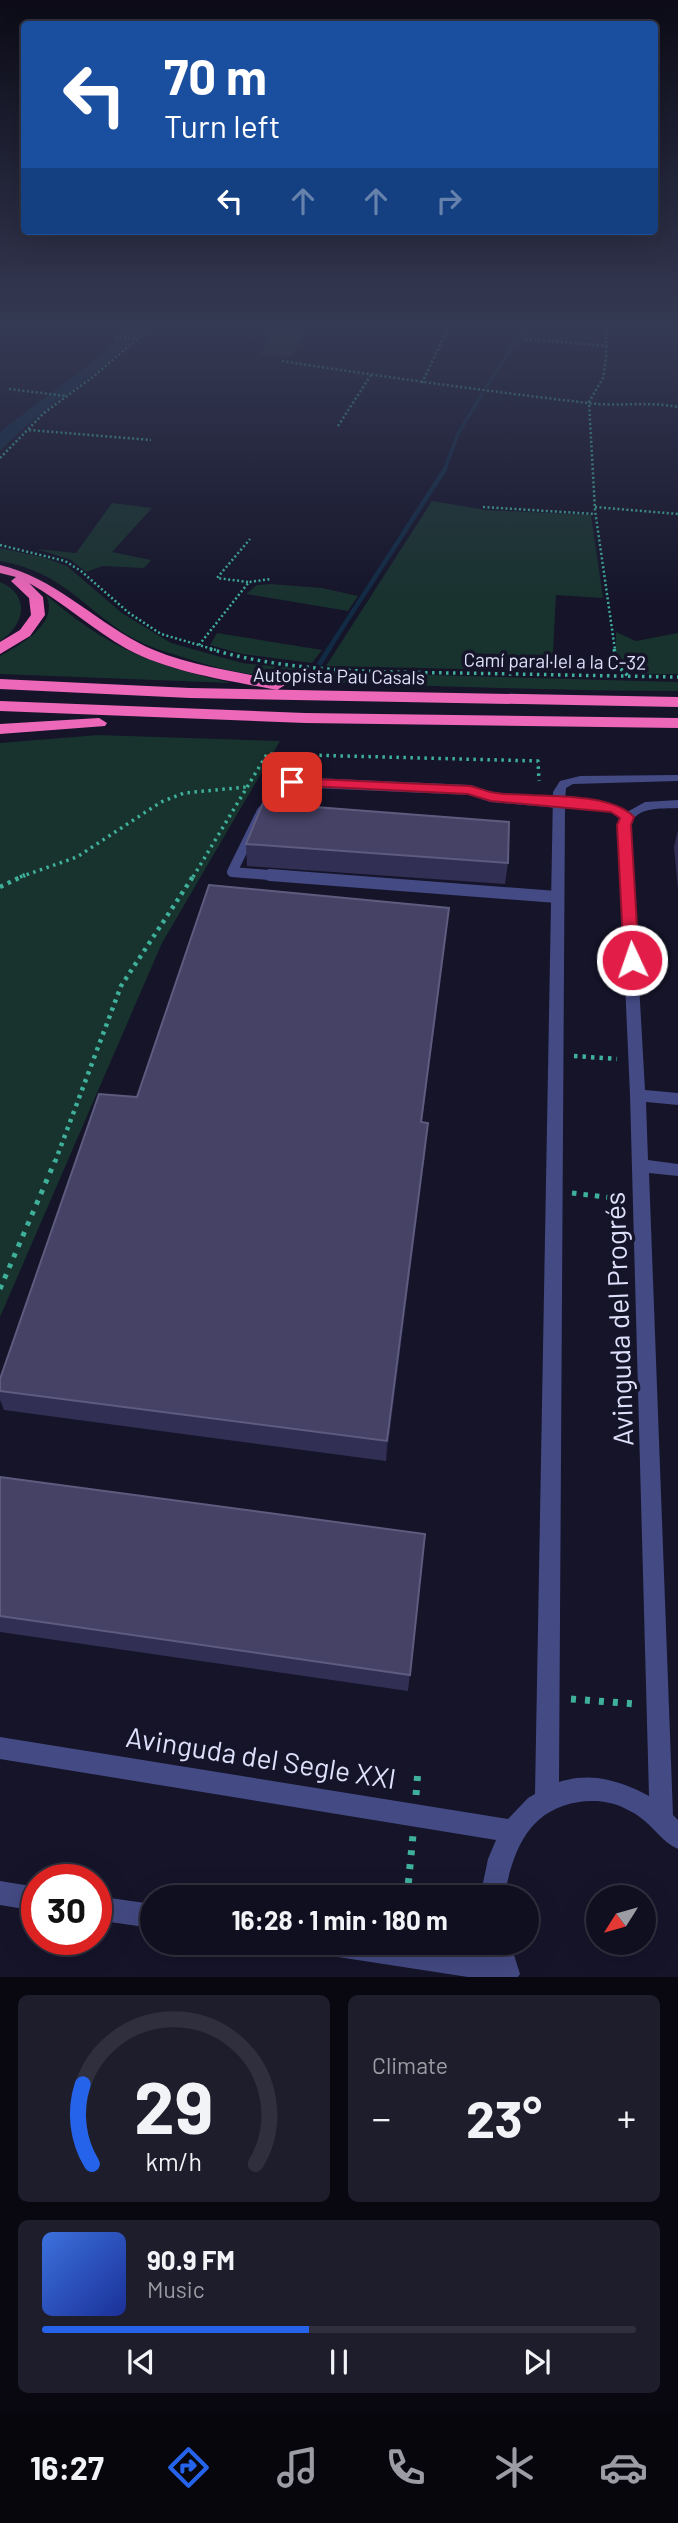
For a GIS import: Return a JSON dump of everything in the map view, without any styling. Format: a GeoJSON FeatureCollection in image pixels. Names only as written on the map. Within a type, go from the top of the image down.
{"type":"FeatureCollection","features":[{"type":"Feature","properties":{"kind":"highway"},"geometry":{"type":"LineString","coordinates":[[0,571],[28,587],[39,606],[33,624],[12,643],[0,649]]}},
{"type":"Feature","properties":{"kind":"highway"},"geometry":{"type":"LineString","coordinates":[[0,571],[27,576],[109,632],[150,652],[212,672],[330,697]]}},
{"type":"Feature","properties":{"kind":"highway","name":"Autopista Pau Casals"},"geometry":{"type":"LineString","coordinates":[[0,684],[330,697],[678,702]]}},
{"type":"Feature","properties":{"kind":"highway","name":"Autopista Pau Casals"},"geometry":{"type":"LineString","coordinates":[[0,706],[305,718],[678,723]]}},
{"type":"Feature","properties":{"kind":"highway"},"geometry":{"type":"LineString","coordinates":[[0,729],[101,723],[243,722],[305,718]]}},
{"type":"Feature","properties":{"kind":"street"},"geometry":{"type":"LineString","coordinates":[[547,1798],[557,897],[561,786],[573,781],[678,778]]}},
{"type":"Feature","properties":{"kind":"street"},"geometry":{"type":"LineString","coordinates":[[559,803],[608,806],[627,817],[645,806],[678,804]]}},
{"type":"Feature","properties":{"kind":"street","name":"Avinguda del Progrés"},"geometry":{"type":"LineString","coordinates":[[627,817],[624,825],[637,1060],[661,1819]]}},
{"type":"Feature","properties":{"kind":"street"},"geometry":{"type":"LineString","coordinates":[[638,1095],[678,1100]]}},
{"type":"Feature","properties":{"kind":"street"},"geometry":{"type":"LineString","coordinates":[[640,1166],[678,1170]]}},
{"type":"Feature","properties":{"kind":"street","name":"Avinguda del Segle XXI"},"geometry":{"type":"LineString","coordinates":[[0,1748],[512,1831]]}},
{"type":"Feature","properties":{"kind":"street"},"geometry":{"type":"LineString","coordinates":[[494,1885],[498,1864],[512,1831],[522,1818],[547,1798],[575,1789],[604,1790],[634,1800],[661,1819],[678,1837]]}},
{"type":"Feature","properties":{"kind":"street"},"geometry":{"type":"LineString","coordinates":[[0,1893],[21,1896]]}},
{"type":"Feature","properties":{"kind":"street"},"geometry":{"type":"LineString","coordinates":[[112,1910],[140,1914]]}},
{"type":"Feature","properties":{"kind":"street"},"geometry":{"type":"LineString","coordinates":[[401,1955],[507,1973],[501,1955]]}},
{"type":"Feature","properties":{"kind":"lane"},"geometry":{"type":"LineString","coordinates":[[557,897],[232,872],[257,817],[279,790],[292,782],[470,790],[491,797],[559,803]]}},
{"type":"Feature","properties":{"kind":"path"},"geometry":{"type":"LineString","coordinates":[[0,458],[37,420]]}},
{"type":"Feature","properties":{"kind":"path"},"geometry":{"type":"LineString","coordinates":[[338,426],[342,420]]}},
{"type":"Feature","properties":{"kind":"path"},"geometry":{"type":"LineString","coordinates":[[590,420],[595,513],[601,541],[612,639],[619,667],[629,677]]}},
{"type":"Feature","properties":{"kind":"path"},"geometry":{"type":"LineString","coordinates":[[28,429],[151,440]]}},
{"type":"Feature","properties":{"kind":"path"},"geometry":{"type":"LineString","coordinates":[[483,507],[595,513]]}},
{"type":"Feature","properties":{"kind":"path"},"geometry":{"type":"LineString","coordinates":[[595,507],[678,514]]}},
{"type":"Feature","properties":{"kind":"path"},"geometry":{"type":"LineString","coordinates":[[250,539],[216,578],[249,582],[271,579]]}},
{"type":"Feature","properties":{"kind":"path","name":"Camí paral·lel a la C-32"},"geometry":{"type":"LineString","coordinates":[[0,545],[65,561],[161,634],[245,659],[308,667],[388,672],[678,677]]}},
{"type":"Feature","properties":{"kind":"path"},"geometry":{"type":"LineString","coordinates":[[199,645],[249,582]]}},
{"type":"Feature","properties":{"kind":"path"},"geometry":{"type":"LineString","coordinates":[[0,1289],[50,1175],[121,986],[210,850],[267,754],[538,761],[539,781]]}},
{"type":"Feature","properties":{"kind":"path"},"geometry":{"type":"LineString","coordinates":[[0,887],[10,880],[77,857],[184,793],[248,787]]}},
{"type":"Feature","properties":{"kind":"path"},"geometry":{"type":"LineString","coordinates":[[555,1055],[637,1060]]}},
{"type":"Feature","properties":{"kind":"path"},"geometry":{"type":"LineString","coordinates":[[553,1191],[641,1201]]}},
{"type":"Feature","properties":{"kind":"path"},"geometry":{"type":"LineString","coordinates":[[547,1697],[659,1706]]}},
{"type":"Feature","properties":{"kind":"green space"},"geometry":{"type":"Polygon","coordinates":[[[432,501],[486,510],[591,515],[603,598],[556,595],[552,671],[326,666],[432,501]]]}},
{"type":"Feature","properties":{"kind":"green space"},"geometry":{"type":"Polygon","coordinates":[[[112,503],[152,508],[112,552],[151,560],[144,568],[102,566],[86,572],[71,560],[37,549],[76,553],[112,503]]]}},
{"type":"Feature","properties":{"kind":"green space"},"geometry":{"type":"Polygon","coordinates":[[[0,548],[42,557],[67,566],[122,613],[171,643],[242,663],[328,672],[678,682],[678,691],[351,683],[275,678],[225,669],[135,640],[54,581],[21,566],[0,561],[0,548]]]}},
{"type":"Feature","properties":{"kind":"green space"},"geometry":{"type":"Polygon","coordinates":[[[0,582],[17,594],[21,610],[15,627],[0,641],[0,582]]]}},
{"type":"Feature","properties":{"kind":"green space"},"geometry":{"type":"Polygon","coordinates":[[[257,585],[322,588],[358,596],[348,611],[246,594],[257,585]]]}},
{"type":"Feature","properties":{"kind":"green space"},"geometry":{"type":"Polygon","coordinates":[[[46,595],[91,629],[133,652],[177,669],[232,683],[0,674],[0,656],[27,640],[43,624],[48,615],[46,595]]]}},
{"type":"Feature","properties":{"kind":"green space"},"geometry":{"type":"Polygon","coordinates":[[[616,632],[636,641],[678,633],[678,674],[646,673],[632,669],[616,659],[616,632]]]}},
{"type":"Feature","properties":{"kind":"green space"},"geometry":{"type":"Polygon","coordinates":[[[217,633],[322,650],[312,663],[242,654],[210,645],[217,633]]]}},
{"type":"Feature","properties":{"kind":"green space"},"geometry":{"type":"Polygon","coordinates":[[[98,735],[280,741],[162,943],[0,1317],[0,743],[98,735]]]}},
{"type":"Feature","properties":{"kind":"water"},"geometry":{"type":"Polygon","coordinates":[[[15,420],[33,420],[0,451],[0,433],[15,420]]]}},
{"type":"Feature","properties":{"kind":"building"},"geometry":{"type":"Polygon","coordinates":[[[263,803],[509,822],[508,863],[246,844],[263,803]]]}},
{"type":"Feature","properties":{"kind":"building"},"geometry":{"type":"Polygon","coordinates":[[[209,885],[449,908],[421,1122],[428,1123],[387,1441],[0,1391],[0,1379],[99,1094],[137,1097],[209,885]]]}},
{"type":"Feature","properties":{"kind":"building"},"geometry":{"type":"Polygon","coordinates":[[[0,1477],[425,1534],[410,1675],[0,1616],[0,1477]]]}},
{"type":"Feature","properties":{"kind":"waterway"},"geometry":{"type":"LineString","coordinates":[[444,470],[466,420]]}},
{"type":"Feature","properties":{"kind":"waterway"},"geometry":{"type":"LineString","coordinates":[[328,650],[444,470]]}},
{"type":"Feature","properties":{"kind":"waterway"},"geometry":{"type":"LineString","coordinates":[[320,663],[329,649]]}},
{"type":"Feature","properties":{"kind":"route"},"geometry":{"type":"LineString","coordinates":[[292,782],[470,790],[491,797],[596,804],[615,809],[627,817],[624,825],[632,960]]}}]}
